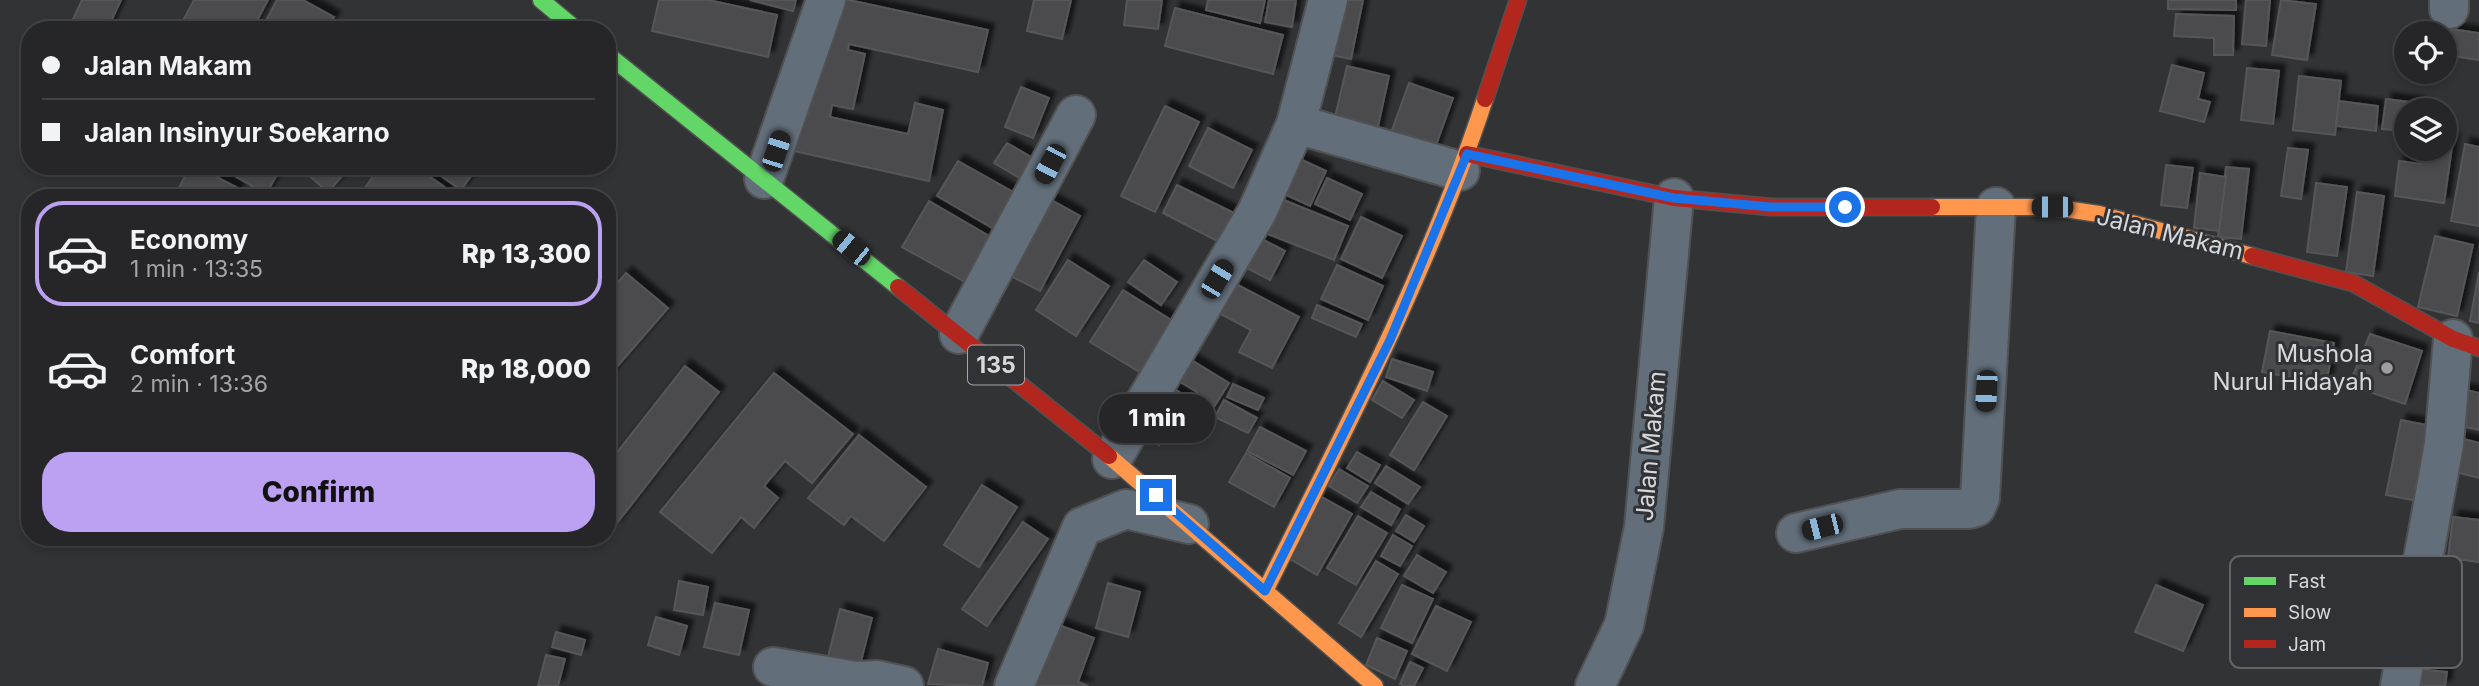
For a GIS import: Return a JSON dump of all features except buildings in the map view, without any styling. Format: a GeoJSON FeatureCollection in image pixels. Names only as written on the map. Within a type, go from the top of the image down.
{"type":"FeatureCollection","features":[{"type":"Feature","properties":{"kind":"street"},"geometry":{"type":"LineString","coordinates":[[541,0],[566,21]]}},
{"type":"Feature","properties":{"kind":"street"},"geometry":{"type":"LineString","coordinates":[[764,178],[826,0]]}},
{"type":"Feature","properties":{"kind":"street"},"geometry":{"type":"LineString","coordinates":[[1112,459],[1257,212],[1296,124],[1328,0]]}},
{"type":"Feature","properties":{"kind":"street"},"geometry":{"type":"LineString","coordinates":[[1265,591],[1390,340],[1463,163],[1518,0]]}},
{"type":"Feature","properties":{"kind":"street","name":"135"},"geometry":{"type":"LineString","coordinates":[[616,61],[1112,459],[1375,686]]}},
{"type":"Feature","properties":{"kind":"street"},"geometry":{"type":"LineString","coordinates":[[959,334],[1076,115]]}},
{"type":"Feature","properties":{"kind":"street"},"geometry":{"type":"LineString","coordinates":[[1296,124],[1463,163]]}},
{"type":"Feature","properties":{"kind":"street","name":"Jalan Makam"},"geometry":{"type":"LineString","coordinates":[[1463,163],[1674,198],[1771,207],[2052,207],[2099,214],[2306,268],[2353,283],[2466,344]]}},
{"type":"Feature","properties":{"kind":"street","name":"Jalan Makam"},"geometry":{"type":"LineString","coordinates":[[1595,686],[1624,625],[1644,527],[1674,198]]}},
{"type":"Feature","properties":{"kind":"street"},"geometry":{"type":"LineString","coordinates":[[1796,533],[1900,509],[1976,507],[1980,498],[1996,207]]}},
{"type":"Feature","properties":{"kind":"street"},"geometry":{"type":"LineString","coordinates":[[2424,556],[2466,344]]}},
{"type":"Feature","properties":{"kind":"street"},"geometry":{"type":"LineString","coordinates":[[1014,686],[1082,527],[1126,509],[1189,524]]}},
{"type":"Feature","properties":{"kind":"street"},"geometry":{"type":"LineString","coordinates":[[773,667],[904,686]]}},
{"type":"Feature","properties":{"kind":"street"},"geometry":{"type":"LineString","coordinates":[[2400,686],[2403,668]]}},
{"type":"Feature","properties":{"kind":"traffic: fast"},"geometry":{"type":"LineString","coordinates":[[541,0],[566,21]]}},
{"type":"Feature","properties":{"kind":"traffic: fast"},"geometry":{"type":"LineString","coordinates":[[616,61],[898,287]]}},
{"type":"Feature","properties":{"kind":"traffic: slow"},"geometry":{"type":"LineString","coordinates":[[1265,591],[1355,410],[1412,287],[1463,163],[1485,99]]}},
{"type":"Feature","properties":{"kind":"traffic: slow"},"geometry":{"type":"LineString","coordinates":[[1932,207],[2052,207],[2099,214],[2252,256]]}},
{"type":"Feature","properties":{"kind":"traffic: slow"},"geometry":{"type":"LineString","coordinates":[[1109,456],[1375,686]]}},
{"type":"Feature","properties":{"kind":"traffic: jam"},"geometry":{"type":"LineString","coordinates":[[1485,99],[1518,0]]}},
{"type":"Feature","properties":{"kind":"traffic: jam"},"geometry":{"type":"LineString","coordinates":[[1467,154],[1674,198],[1771,207],[1932,207]]}},
{"type":"Feature","properties":{"kind":"traffic: jam"},"geometry":{"type":"LineString","coordinates":[[2252,256],[2353,283],[2453,339],[2479,348]]}},
{"type":"Feature","properties":{"kind":"traffic: jam"},"geometry":{"type":"LineString","coordinates":[[898,287],[1109,456]]}},
{"type":"Feature","properties":{"kind":"place","name":"Mushola Nurul Hidayah"},"geometry":{"type":"Point","coordinates":[2387,368]}},
{"type":"Feature","properties":{"kind":"route"},"geometry":{"type":"LineString","coordinates":[[1156,495],[1265,591],[1390,340],[1467,154],[1674,198],[1771,207],[1845,207]]}}]}
